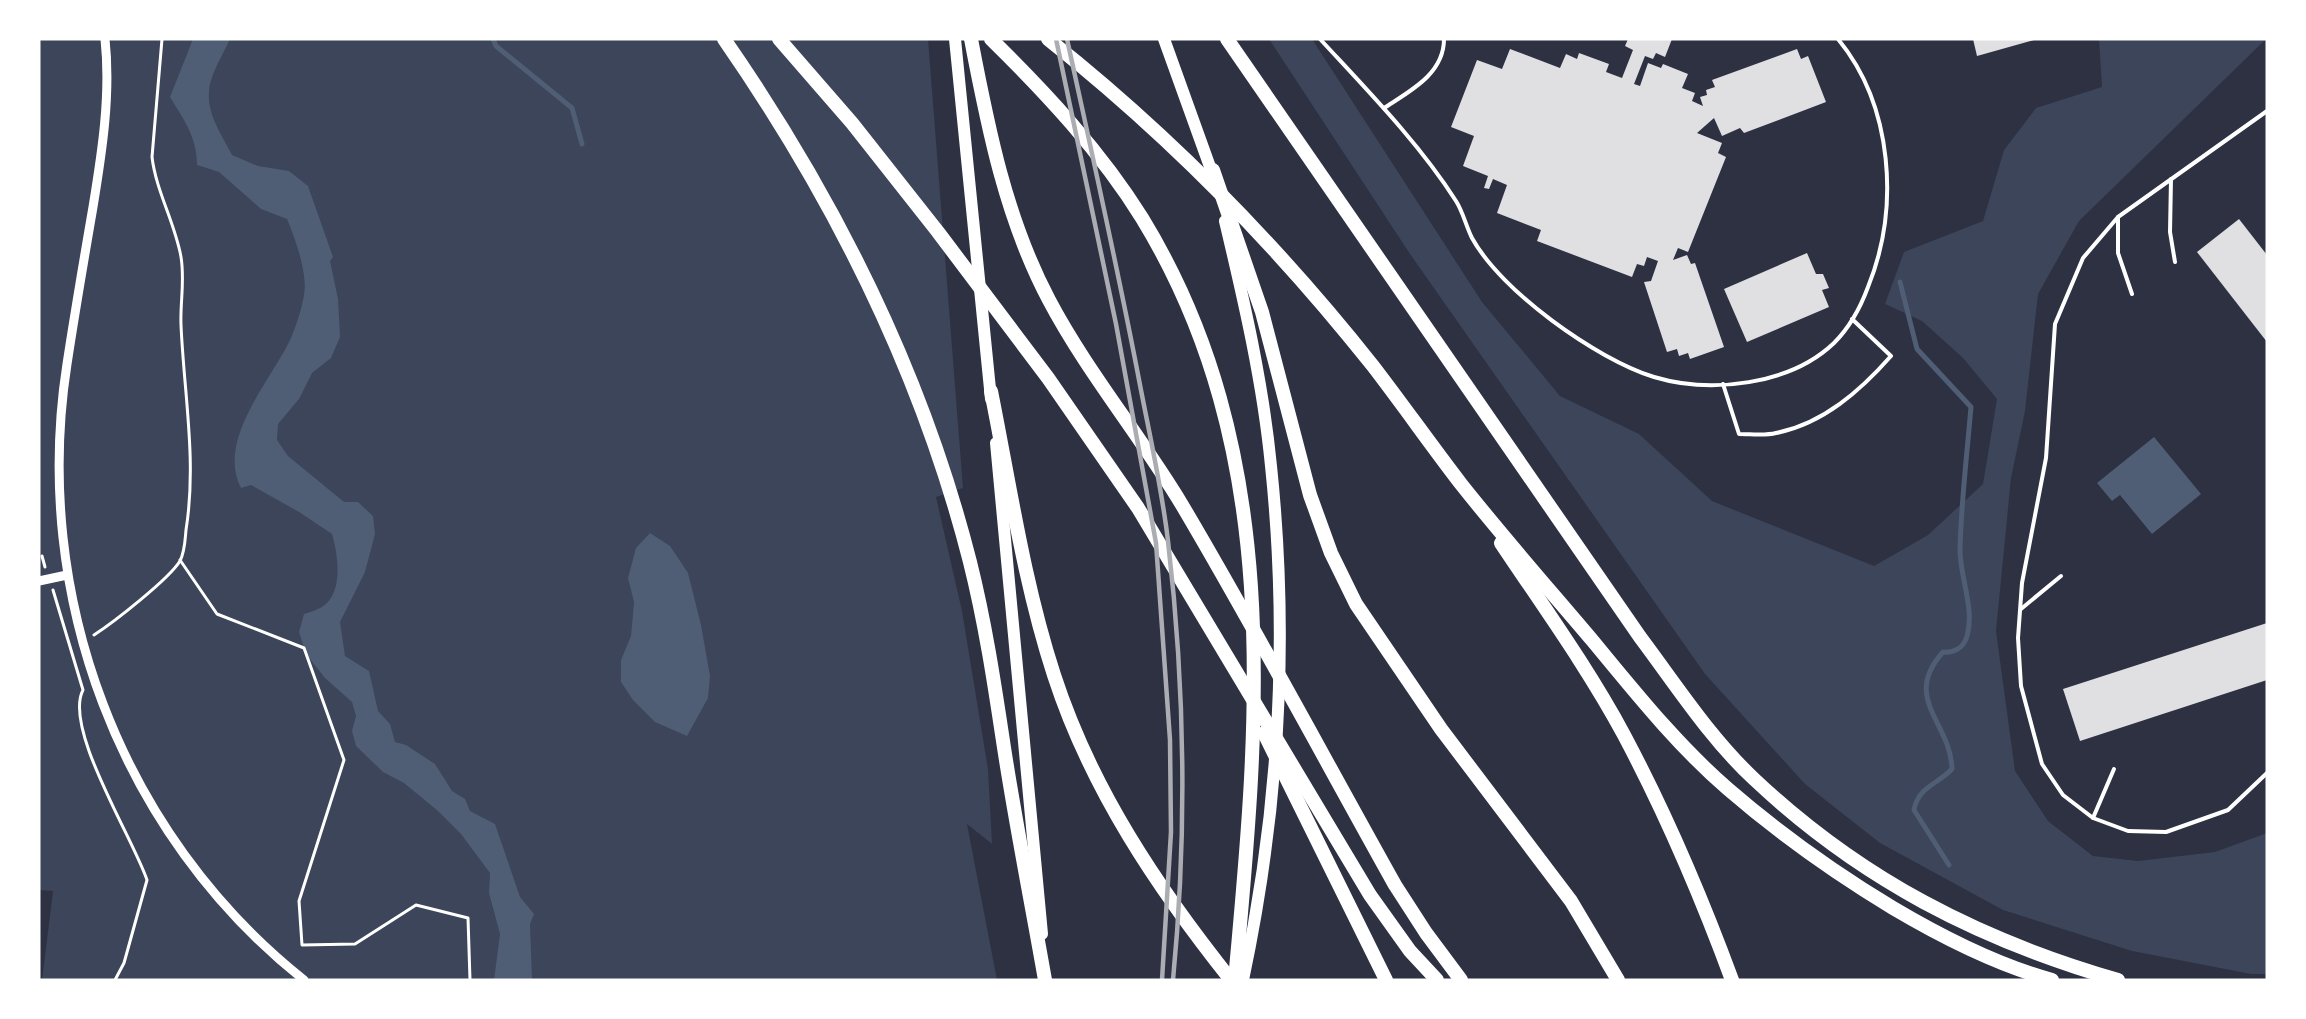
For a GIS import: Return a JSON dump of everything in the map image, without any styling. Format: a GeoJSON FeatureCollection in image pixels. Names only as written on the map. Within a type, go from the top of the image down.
{"type":"FeatureCollection","features":[{"type":"Feature","properties":{"kind":"highway"},"geometry":{"type":"LineString","coordinates":[[724,39],[766,100],[838,220],[883,314],[917,395],[945,475],[970,560],[990,648],[1003,742],[1046,980]]}},
{"type":"Feature","properties":{"kind":"highway"},"geometry":{"type":"LineString","coordinates":[[779,39],[852,123],[1048,378],[1138,508],[1370,895],[1410,951],[1437,980]]}},
{"type":"Feature","properties":{"kind":"highway"},"geometry":{"type":"LineString","coordinates":[[971,39],[997,162],[1019,233],[1048,298],[1082,356],[1180,502],[1395,885],[1426,933],[1461,980]]}},
{"type":"Feature","properties":{"kind":"highway"},"geometry":{"type":"LineString","coordinates":[[991,39],[1039,86],[1096,154],[1142,218],[1182,293],[1209,365],[1232,441],[1248,534],[1255,646],[1254,738],[1250,807],[1233,980]]}},
{"type":"Feature","properties":{"kind":"highway"},"geometry":{"type":"LineString","coordinates":[[1048,39],[1108,86],[1195,166],[1299,277],[1374,367],[1463,486],[1667,730],[1727,788],[1780,832],[1838,874],[1898,910],[1976,951],[2052,980]]}},
{"type":"Feature","properties":{"kind":"highway"},"geometry":{"type":"LineString","coordinates":[[1227,39],[1640,637],[1696,713],[1753,778],[1797,817],[1864,868],[1928,905],[2052,961],[2118,980]]}},
{"type":"Feature","properties":{"kind":"highway"},"geometry":{"type":"LineString","coordinates":[[1212,170],[1262,312],[1310,495],[1331,553],[1356,604],[1441,729],[1571,901],[1618,980]]}},
{"type":"Feature","properties":{"kind":"highway"},"geometry":{"type":"LineString","coordinates":[[991,391],[1034,609],[1054,676],[1074,729],[1107,800],[1140,858],[1233,980]]}},
{"type":"Feature","properties":{"kind":"highway"},"geometry":{"type":"LineString","coordinates":[[1463,486],[1578,659],[1623,733],[1669,824],[1705,906],[1732,980]]}},
{"type":"Feature","properties":{"kind":"highway"},"geometry":{"type":"LineString","coordinates":[[1218,640],[1386,980]]}},
{"type":"Feature","properties":{"kind":"main road"},"geometry":{"type":"LineString","coordinates":[[955,39],[991,391],[1046,980]]}},
{"type":"Feature","properties":{"kind":"main road"},"geometry":{"type":"LineString","coordinates":[[1164,39],[1212,170],[1242,291],[1272,466],[1280,654],[1278,748],[1269,840],[1242,980]]}},
{"type":"Feature","properties":{"kind":"street"},"geometry":{"type":"LineString","coordinates":[[105,39],[107,80],[102,142],[66,365],[60,421],[58,483],[67,575],[81,640],[94,683],[121,748],[153,809],[192,866],[234,916],[304,980]]}},
{"type":"Feature","properties":{"kind":"street"},"geometry":{"type":"LineString","coordinates":[[39,581],[67,575]]}},
{"type":"Feature","properties":{"kind":"lane"},"geometry":{"type":"LineString","coordinates":[[1320,39],[1384,108],[1457,202],[1473,239],[1498,273],[1528,302],[1586,345],[1654,377],[1709,385],[1760,381],[1809,363],[1836,342],[1863,300],[1877,267],[1887,224],[1888,175],[1875,106],[1855,60],[1838,39]]}},
{"type":"Feature","properties":{"kind":"lane"},"geometry":{"type":"LineString","coordinates":[[1384,108],[1426,80],[1436,67],[1444,39]]}},
{"type":"Feature","properties":{"kind":"lane"},"geometry":{"type":"LineString","coordinates":[[2267,111],[2118,217],[2083,258],[2055,324],[2046,458],[2022,583],[2018,638],[2021,686],[2042,764],[2063,795],[2093,818],[2128,831],[2166,832],[2228,810],[2267,773]]}},
{"type":"Feature","properties":{"kind":"lane"},"geometry":{"type":"LineString","coordinates":[[2171,178],[2170,232],[2175,262]]}},
{"type":"Feature","properties":{"kind":"lane"},"geometry":{"type":"LineString","coordinates":[[2118,217],[2118,253],[2132,294]]}},
{"type":"Feature","properties":{"kind":"lane"},"geometry":{"type":"LineString","coordinates":[[1723,384],[1739,434],[1776,433],[1820,417],[1865,386],[1891,356],[1852,319]]}},
{"type":"Feature","properties":{"kind":"lane"},"geometry":{"type":"LineString","coordinates":[[2020,609],[2061,576]]}},
{"type":"Feature","properties":{"kind":"lane"},"geometry":{"type":"LineString","coordinates":[[2093,818],[2114,769]]}},
{"type":"Feature","properties":{"kind":"path"},"geometry":{"type":"LineString","coordinates":[[92,637],[112,623],[180,560],[188,517],[191,458],[181,323],[183,281],[181,256],[153,168],[152,157],[162,39]]}},
{"type":"Feature","properties":{"kind":"path"},"geometry":{"type":"LineString","coordinates":[[180,560],[217,614],[304,648],[344,760],[299,901],[302,945],[355,944],[416,905],[468,918],[470,980]]}},
{"type":"Feature","properties":{"kind":"path"},"geometry":{"type":"LineString","coordinates":[[58,605],[66,642],[83,690],[78,699],[81,729],[107,796],[147,880],[124,963],[115,980]]}},
{"type":"Feature","properties":{"kind":"shaded area"},"geometry":{"type":"Polygon","coordinates":[[[39,39],[928,39],[963,488],[936,497],[962,611],[988,769],[992,844],[967,824],[997,980],[42,980],[53,891],[39,890],[39,39]]]}},
{"type":"Feature","properties":{"kind":"shaded area"},"geometry":{"type":"Polygon","coordinates":[[[193,39],[230,39],[210,86],[210,109],[216,125],[232,155],[258,166],[289,171],[308,186],[333,257],[330,261],[338,299],[340,337],[331,358],[312,373],[299,399],[278,424],[277,440],[288,456],[344,502],[358,502],[373,516],[375,534],[365,572],[340,622],[345,656],[369,671],[378,711],[390,724],[395,742],[406,745],[435,764],[452,791],[465,799],[470,811],[495,824],[520,897],[534,914],[530,924],[532,980],[494,980],[500,934],[489,893],[490,873],[461,834],[438,811],[404,783],[383,772],[356,746],[352,731],[356,716],[352,702],[325,678],[306,654],[299,632],[304,614],[320,608],[329,601],[334,593],[337,563],[332,534],[251,485],[241,488],[235,469],[235,450],[241,430],[249,411],[291,338],[299,317],[305,286],[297,246],[287,219],[261,209],[219,172],[197,165],[192,137],[170,97],[193,39]]]}},
{"type":"Feature","properties":{"kind":"shaded area"},"geometry":{"type":"Polygon","coordinates":[[[1269,39],[1312,39],[1482,302],[1560,396],[1639,434],[1712,501],[1874,566],[1928,535],[1983,484],[1997,399],[1963,358],[1922,321],[1885,304],[1904,252],[1983,221],[2004,150],[2036,108],[2102,87],[2099,39],[2266,39],[2079,221],[2038,294],[2025,411],[2011,478],[1996,631],[2015,771],[2048,821],[2093,856],[2138,861],[2215,852],[2267,833],[2267,974],[2251,974],[2132,951],[2003,910],[1880,843],[1805,784],[1705,674],[1410,254],[1269,39]]]}},
{"type":"Feature","properties":{"kind":"shaded area"},"geometry":{"type":"Polygon","coordinates":[[[2154,437],[2201,494],[2152,534],[2120,495],[2112,501],[2097,483],[2154,437]]]}},
{"type":"Feature","properties":{"kind":"shaded area"},"geometry":{"type":"Polygon","coordinates":[[[650,533],[670,546],[688,573],[701,625],[710,676],[708,698],[687,736],[655,722],[633,700],[621,682],[621,660],[631,636],[634,602],[628,578],[636,548],[650,533]]]}},
{"type":"Feature","properties":{"kind":"building"},"geometry":{"type":"Polygon","coordinates":[[[1628,39],[1672,39],[1665,57],[1656,53],[1653,59],[1645,56],[1634,84],[1640,86],[1648,63],[1661,68],[1663,64],[1688,74],[1682,88],[1695,93],[1692,101],[1703,106],[1700,97],[1707,95],[1706,90],[1715,87],[1712,80],[1797,49],[1801,59],[1808,56],[1826,102],[1744,133],[1740,128],[1722,136],[1714,118],[1697,133],[1722,143],[1718,153],[1726,157],[1688,252],[1678,248],[1673,260],[1687,255],[1691,264],[1695,263],[1724,347],[1690,359],[1688,353],[1679,356],[1677,349],[1667,352],[1644,282],[1651,281],[1658,261],[1647,257],[1644,266],[1637,264],[1632,277],[1537,241],[1541,230],[1497,213],[1507,185],[1493,179],[1489,189],[1484,188],[1488,176],[1463,166],[1474,136],[1451,127],[1477,60],[1502,69],[1510,49],[1560,68],[1566,54],[1577,59],[1579,53],[1609,64],[1606,72],[1622,78],[1633,50],[1625,46],[1628,39]]]}},
{"type":"Feature","properties":{"kind":"building"},"geometry":{"type":"Polygon","coordinates":[[[1973,39],[2034,39],[2034,40],[1977,56],[1973,39]]]}},
{"type":"Feature","properties":{"kind":"building"},"geometry":{"type":"Polygon","coordinates":[[[2239,219],[2267,255],[2267,342],[2197,252],[2239,219]]]}},
{"type":"Feature","properties":{"kind":"building"},"geometry":{"type":"Polygon","coordinates":[[[1807,253],[1816,274],[1823,274],[1829,288],[1822,290],[1829,307],[1747,342],[1724,289],[1807,253]]]}},
{"type":"Feature","properties":{"kind":"building"},"geometry":{"type":"Polygon","coordinates":[[[2267,623],[2267,680],[2080,741],[2063,689],[2267,623]]]}},
{"type":"Feature","properties":{"kind":"waterway"},"geometry":{"type":"LineString","coordinates":[[493,39],[496,46],[572,108],[582,144]]}},
{"type":"Feature","properties":{"kind":"waterway"},"geometry":{"type":"LineString","coordinates":[[1900,282],[1917,349],[1971,407],[1960,550],[1969,626],[1964,644],[1955,651],[1943,652],[1931,669],[1927,684],[1927,697],[1950,752],[1952,769],[1924,791],[1916,802],[1914,810],[1949,865]]}},
{"type":"Feature","properties":{"kind":"railway"},"geometry":{"type":"LineString","coordinates":[[1056,39],[1116,324],[1156,543],[1170,740],[1171,832],[1162,980]]}},
{"type":"Feature","properties":{"kind":"railway"},"geometry":{"type":"LineString","coordinates":[[1067,39],[1132,342],[1168,541],[1178,650],[1182,761],[1181,871],[1173,980]]}}]}
